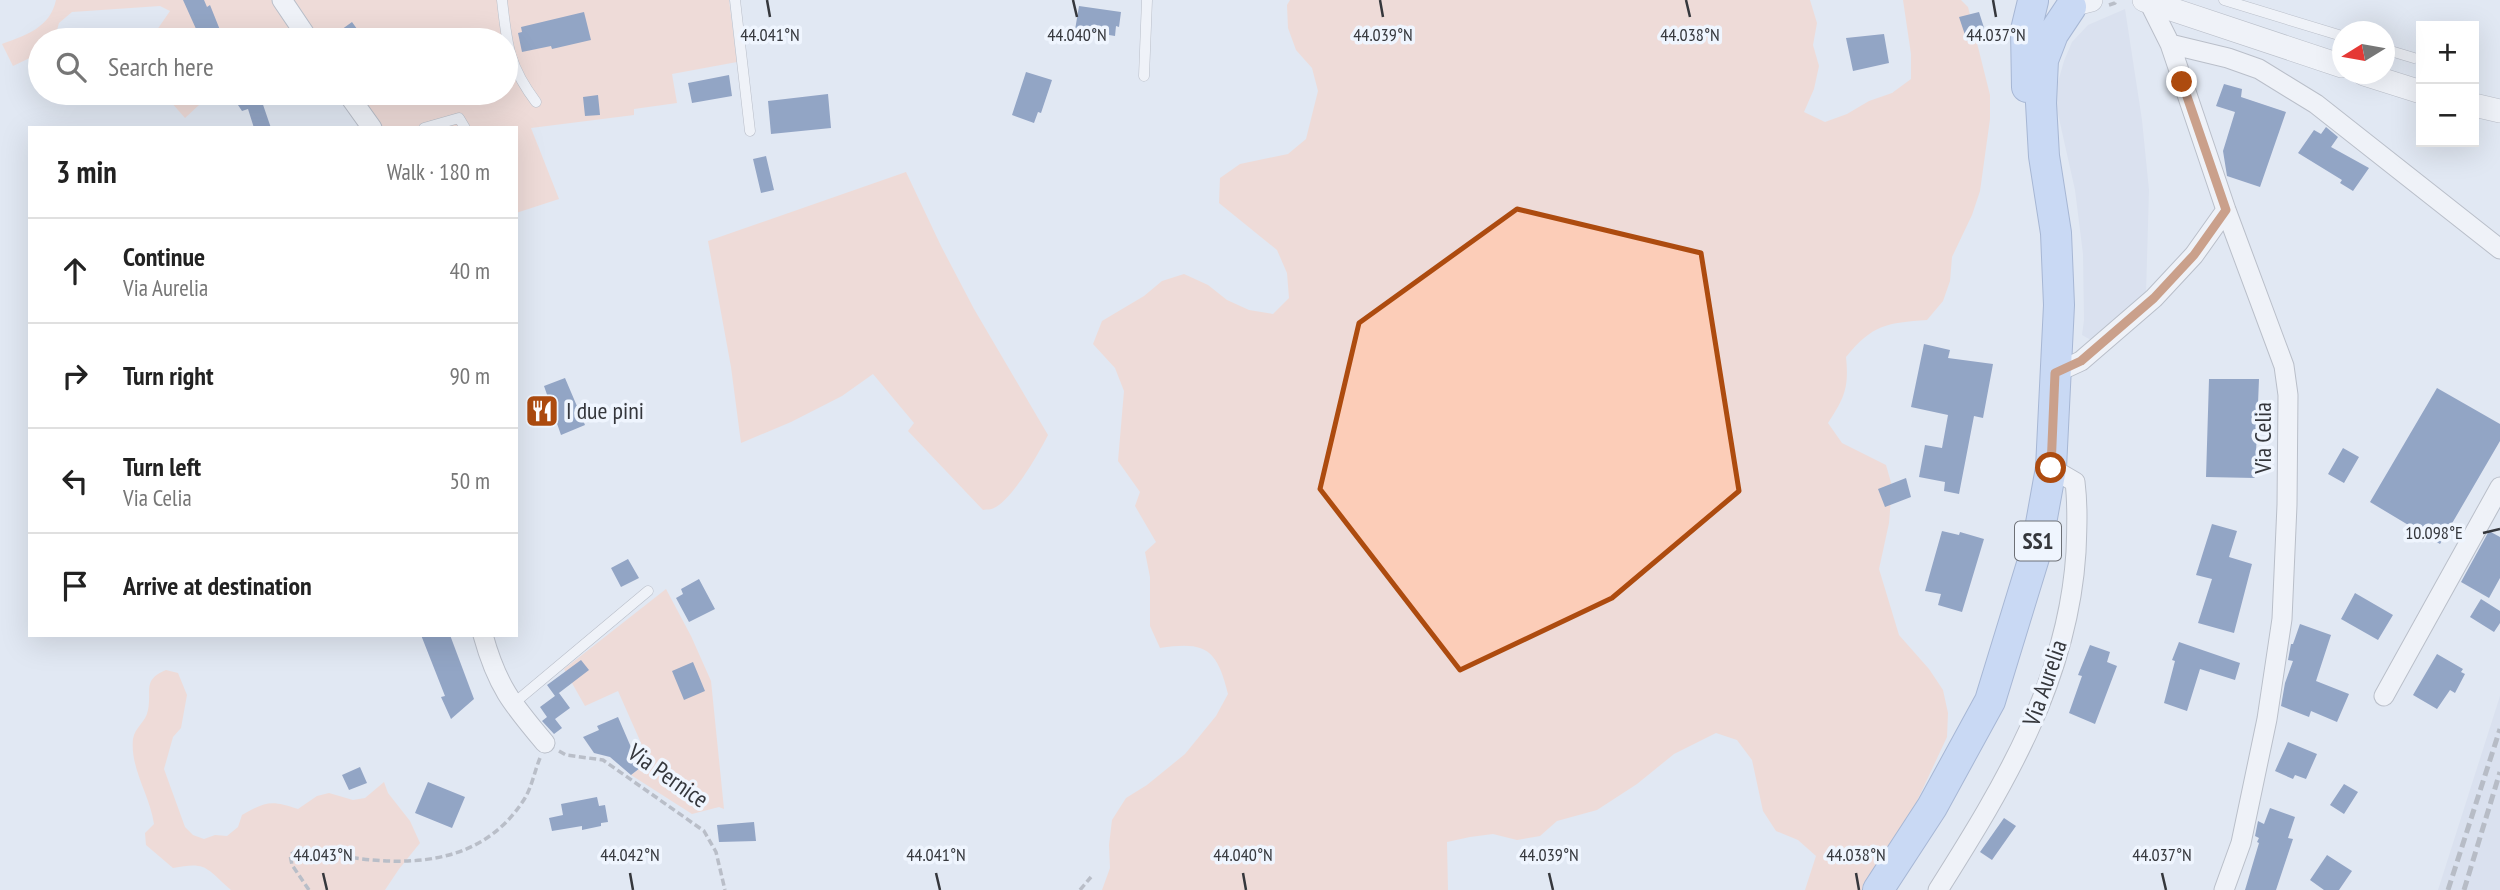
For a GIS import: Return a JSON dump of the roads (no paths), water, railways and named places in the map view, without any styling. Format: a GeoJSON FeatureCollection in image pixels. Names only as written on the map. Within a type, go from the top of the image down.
{"type":"FeatureCollection","features":[{"type":"Feature","properties":{"kind":"main road"},"geometry":{"type":"LineString","coordinates":[[2033,0],[2047,11],[2064,11],[2078,3]]}},
{"type":"Feature","properties":{"kind":"main road","name":"Via Aurelia"},"geometry":{"type":"LineString","coordinates":[[2033,0],[2026,30],[2027,91],[2044,156]]}},
{"type":"Feature","properties":{"kind":"main road","name":"Via Aurelia"},"geometry":{"type":"LineString","coordinates":[[1878,890],[1931,807],[1990,701],[2036,551],[2051,468],[2059,305],[2056,233],[2044,156],[2040,103],[2043,60],[2053,34],[2078,3]]}},
{"type":"Feature","properties":{"kind":"street"},"geometry":{"type":"LineString","coordinates":[[282,0],[301,28]]}},
{"type":"Feature","properties":{"kind":"street"},"geometry":{"type":"LineString","coordinates":[[2147,2],[2332,62]]}},
{"type":"Feature","properties":{"kind":"street","name":"Via Celia"},"geometry":{"type":"LineString","coordinates":[[2147,2],[2169,44],[2226,210],[2284,366],[2288,409],[2282,620],[2267,719],[2241,843],[2224,890]]}},
{"type":"Feature","properties":{"kind":"street"},"geometry":{"type":"LineString","coordinates":[[2169,44],[2228,58],[2259,69],[2316,104],[2500,249]]}},
{"type":"Feature","properties":{"kind":"street"},"geometry":{"type":"LineString","coordinates":[[2395,84],[2416,90]]}},
{"type":"Feature","properties":{"kind":"street"},"geometry":{"type":"LineString","coordinates":[[356,105],[371,126]]}},
{"type":"Feature","properties":{"kind":"street"},"geometry":{"type":"LineString","coordinates":[[2479,106],[2500,111]]}},
{"type":"Feature","properties":{"kind":"street"},"geometry":{"type":"LineString","coordinates":[[2055,373],[2081,361],[2154,298],[2194,255],[2226,210]]}},
{"type":"Feature","properties":{"kind":"street","name":"Via Aurelia"},"geometry":{"type":"LineString","coordinates":[[1938,890],[1983,818],[2026,737],[2060,653],[2074,575],[2078,506],[2075,482],[2051,468]]}},
{"type":"Feature","properties":{"kind":"street"},"geometry":{"type":"LineString","coordinates":[[2384,696],[2500,486]]}},
{"type":"Feature","properties":{"kind":"street"},"geometry":{"type":"LineString","coordinates":[[484,637],[492,667],[512,704],[545,743]]}},
{"type":"Feature","properties":{"kind":"lane"},"geometry":{"type":"LineString","coordinates":[[502,0],[506,28]]}},
{"type":"Feature","properties":{"kind":"lane"},"geometry":{"type":"LineString","coordinates":[[735,0],[750,131]]}},
{"type":"Feature","properties":{"kind":"lane"},"geometry":{"type":"LineString","coordinates":[[1144,76],[1147,0]]}},
{"type":"Feature","properties":{"kind":"lane"},"geometry":{"type":"LineString","coordinates":[[2224,0],[2332,33]]}},
{"type":"Feature","properties":{"kind":"lane"},"geometry":{"type":"LineString","coordinates":[[2395,52],[2414,58]]}},
{"type":"Feature","properties":{"kind":"lane"},"geometry":{"type":"LineString","coordinates":[[518,78],[536,102]]}},
{"type":"Feature","properties":{"kind":"lane"},"geometry":{"type":"LineString","coordinates":[[431,126],[459,118],[464,126]]}},
{"type":"Feature","properties":{"kind":"lane"},"geometry":{"type":"LineString","coordinates":[[512,704],[648,591]]}},
{"type":"Feature","properties":{"kind":"railway"},"geometry":{"type":"LineString","coordinates":[[2448,890],[2500,729]]}},
{"type":"Feature","properties":{"kind":"railway"},"geometry":{"type":"LineString","coordinates":[[2464,890],[2500,772]]}},
{"type":"Feature","properties":{"kind":"place","name":"I due pini"},"geometry":{"type":"Point","coordinates":[542,411]}}]}
